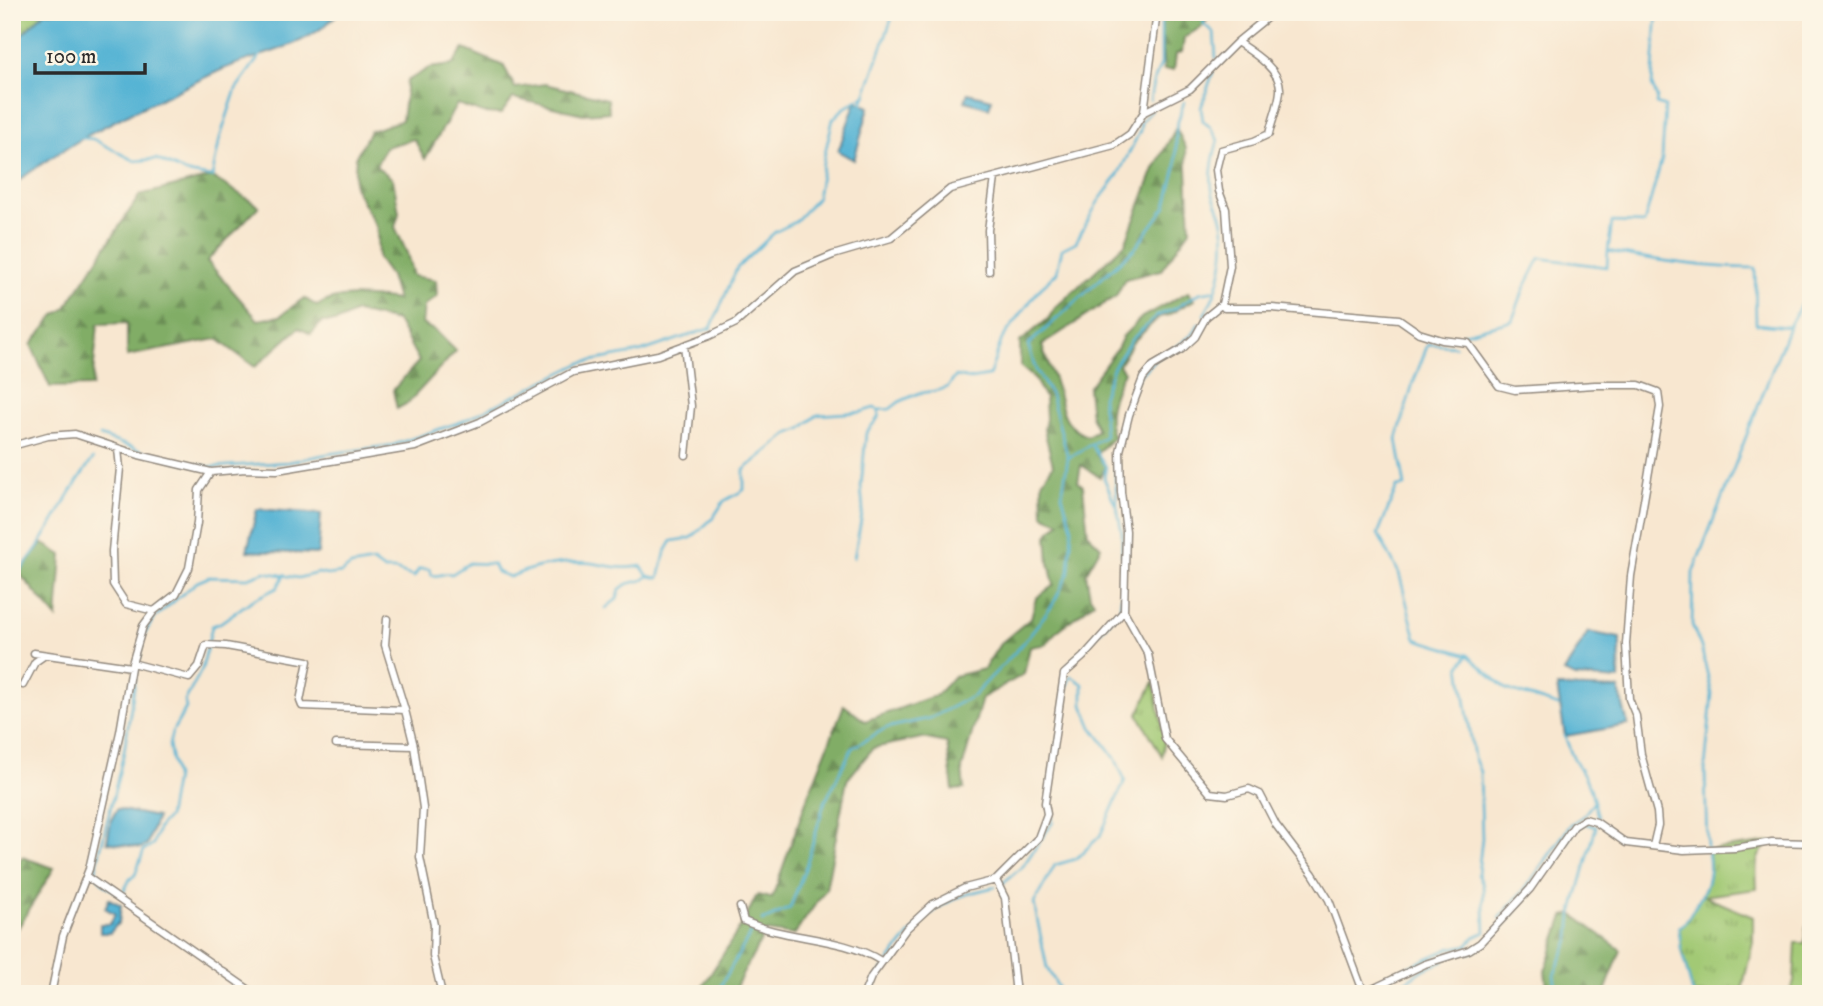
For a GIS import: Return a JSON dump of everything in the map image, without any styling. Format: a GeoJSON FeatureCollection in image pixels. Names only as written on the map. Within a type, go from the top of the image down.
{"type":"FeatureCollection","features":[{"type":"Feature","properties":{"kind":"street"},"geometry":{"type":"LineString","coordinates":[[12,446],[48,436],[75,434],[118,449],[211,472],[277,470],[415,447],[480,422],[573,372],[658,355],[736,323],[795,271],[833,255],[891,238],[950,189],[1114,145],[1130,134],[1144,112],[1157,12]]}},
{"type":"Feature","properties":{"kind":"street"},"geometry":{"type":"LineString","coordinates":[[1144,112],[1190,89],[1237,42],[1274,12]]}},
{"type":"Feature","properties":{"kind":"street"},"geometry":{"type":"LineString","coordinates":[[1237,42],[1256,55],[1277,77],[1281,88],[1269,135],[1221,150],[1216,170],[1219,191],[1226,209],[1230,266],[1222,304],[1206,317],[1195,337],[1182,349],[1153,366],[1143,378],[1129,415],[1120,451],[1126,531],[1124,611],[1148,654],[1165,738],[1210,793],[1227,795],[1249,789],[1260,794],[1276,825],[1329,900],[1360,983],[1367,993],[1425,964],[1469,950],[1480,943],[1530,889],[1574,826],[1585,819],[1596,822],[1626,843],[1653,846],[1704,851],[1772,842],[1811,843]]}},
{"type":"Feature","properties":{"kind":"street"},"geometry":{"type":"LineString","coordinates":[[989,271],[988,230],[995,178]]}},
{"type":"Feature","properties":{"kind":"street"},"geometry":{"type":"LineString","coordinates":[[1222,304],[1224,308],[1272,308],[1399,319],[1419,333],[1442,340],[1468,343],[1499,386],[1515,390],[1639,385],[1658,392],[1660,407],[1631,576],[1626,644],[1629,699],[1636,716],[1641,754],[1657,813],[1658,825],[1653,846]]}},
{"type":"Feature","properties":{"kind":"street"},"geometry":{"type":"LineString","coordinates":[[684,345],[691,406],[686,455]]}},
{"type":"Feature","properties":{"kind":"street"},"geometry":{"type":"LineString","coordinates":[[118,449],[120,468],[112,551],[113,584],[126,604],[154,611]]}},
{"type":"Feature","properties":{"kind":"street"},"geometry":{"type":"LineString","coordinates":[[51,994],[63,936],[87,877],[120,732],[131,665],[143,626],[154,611],[176,594],[189,568],[197,523],[199,490],[211,472]]}},
{"type":"Feature","properties":{"kind":"street"},"geometry":{"type":"LineString","coordinates":[[864,994],[881,961],[905,929],[933,904],[965,888],[996,880],[1038,838],[1047,814],[1045,803],[1064,674],[1124,611]]}},
{"type":"Feature","properties":{"kind":"street"},"geometry":{"type":"LineString","coordinates":[[387,619],[385,645],[415,746],[423,808],[420,857],[434,925],[433,956],[442,994]]}},
{"type":"Feature","properties":{"kind":"street"},"geometry":{"type":"LineString","coordinates":[[34,653],[131,665],[189,678],[199,666],[206,645],[226,646],[307,661],[300,701],[302,706],[405,710]]}},
{"type":"Feature","properties":{"kind":"street"},"geometry":{"type":"LineString","coordinates":[[23,685],[35,662],[45,655]]}},
{"type":"Feature","properties":{"kind":"street"},"geometry":{"type":"LineString","coordinates":[[336,744],[415,746]]}},
{"type":"Feature","properties":{"kind":"street"},"geometry":{"type":"LineString","coordinates":[[87,877],[255,994]]}},
{"type":"Feature","properties":{"kind":"street"},"geometry":{"type":"LineString","coordinates":[[996,880],[1005,898],[1016,994]]}},
{"type":"Feature","properties":{"kind":"street"},"geometry":{"type":"LineString","coordinates":[[740,907],[744,921],[766,931],[805,937],[869,954],[881,961]]}},
{"type":"Feature","properties":{"kind":"green space"},"geometry":{"type":"Polygon","coordinates":[[[12,12],[45,12],[12,44],[12,12]]]}},
{"type":"Feature","properties":{"kind":"green space"},"geometry":{"type":"Polygon","coordinates":[[[1162,12],[1211,12],[1204,25],[1184,38],[1182,52],[1176,54],[1174,70],[1164,70],[1162,12]]]}},
{"type":"Feature","properties":{"kind":"green space"},"geometry":{"type":"Polygon","coordinates":[[[464,49],[504,66],[515,88],[545,84],[608,99],[609,112],[583,114],[513,98],[501,114],[483,113],[457,104],[425,159],[414,139],[385,147],[376,166],[393,179],[399,213],[395,227],[407,253],[413,276],[436,280],[437,296],[424,306],[422,324],[437,332],[456,351],[408,403],[397,409],[393,390],[419,361],[397,321],[356,312],[336,322],[322,322],[311,334],[299,328],[255,367],[217,339],[127,356],[127,323],[98,324],[92,386],[50,387],[31,345],[55,315],[65,309],[140,195],[212,177],[259,206],[207,261],[258,320],[280,316],[304,298],[317,306],[335,298],[345,297],[397,300],[390,276],[378,259],[377,228],[354,186],[356,156],[370,131],[402,120],[407,81],[429,68],[452,65],[464,49]]]}},
{"type":"Feature","properties":{"kind":"green space"},"geometry":{"type":"Polygon","coordinates":[[[1176,128],[1186,148],[1190,230],[1161,270],[1125,279],[1116,296],[1042,345],[1064,414],[1072,427],[1087,436],[1098,430],[1091,416],[1088,388],[1123,336],[1142,317],[1188,292],[1194,300],[1168,315],[1159,317],[1133,342],[1119,365],[1124,372],[1111,404],[1110,421],[1114,437],[1096,454],[1106,467],[1100,477],[1081,465],[1078,482],[1083,486],[1088,534],[1101,547],[1086,573],[1090,596],[1094,602],[1055,633],[1047,644],[1030,647],[1024,674],[982,698],[962,769],[964,789],[953,790],[947,743],[922,738],[873,748],[847,780],[826,889],[794,935],[766,931],[732,994],[698,994],[744,921],[757,895],[772,898],[844,705],[865,721],[937,695],[954,676],[984,669],[1000,644],[1031,618],[1036,598],[1054,585],[1047,535],[1060,522],[1043,515],[1042,482],[1053,465],[1044,429],[1045,398],[1034,378],[1020,366],[1020,342],[1048,319],[1055,308],[1125,244],[1154,169],[1176,128]]]}},
{"type":"Feature","properties":{"kind":"green space"},"geometry":{"type":"Polygon","coordinates":[[[42,543],[62,555],[57,618],[19,573],[42,543]]]}},
{"type":"Feature","properties":{"kind":"green space"},"geometry":{"type":"Polygon","coordinates":[[[1154,682],[1165,739],[1162,756],[1138,714],[1154,682]]]}},
{"type":"Feature","properties":{"kind":"green space"},"geometry":{"type":"Polygon","coordinates":[[[1772,842],[1759,857],[1756,868],[1757,889],[1704,896],[1753,917],[1753,942],[1741,994],[1693,994],[1681,949],[1679,927],[1684,924],[1705,890],[1709,872],[1708,850],[1772,842]]]}},
{"type":"Feature","properties":{"kind":"green space"},"geometry":{"type":"Polygon","coordinates":[[[22,857],[54,868],[12,938],[12,873],[22,857]]]}},
{"type":"Feature","properties":{"kind":"green space"},"geometry":{"type":"Polygon","coordinates":[[[1572,914],[1621,950],[1604,994],[1548,994],[1545,971],[1564,916],[1572,914]]]}},
{"type":"Feature","properties":{"kind":"green space"},"geometry":{"type":"Polygon","coordinates":[[[1811,925],[1811,989],[1806,994],[1790,994],[1794,982],[1796,943],[1805,943],[1806,926],[1811,925]]]}},
{"type":"Feature","properties":{"kind":"water"},"geometry":{"type":"Polygon","coordinates":[[[45,12],[339,12],[303,40],[222,70],[104,126],[66,148],[12,186],[12,44],[45,12]]]}},
{"type":"Feature","properties":{"kind":"water"},"geometry":{"type":"Polygon","coordinates":[[[968,93],[992,99],[989,108],[965,101],[968,93]]]}},
{"type":"Feature","properties":{"kind":"water"},"geometry":{"type":"Polygon","coordinates":[[[856,101],[869,107],[854,160],[838,151],[856,101]]]}},
{"type":"Feature","properties":{"kind":"water"},"geometry":{"type":"Polygon","coordinates":[[[257,509],[321,514],[318,554],[247,551],[257,509]]]}},
{"type":"Feature","properties":{"kind":"water"},"geometry":{"type":"Polygon","coordinates":[[[1588,632],[1620,638],[1619,680],[1575,677],[1564,672],[1588,632]]]}},
{"type":"Feature","properties":{"kind":"water"},"geometry":{"type":"Polygon","coordinates":[[[1557,687],[1619,689],[1628,725],[1565,736],[1557,687]]]}},
{"type":"Feature","properties":{"kind":"water"},"geometry":{"type":"Polygon","coordinates":[[[117,809],[157,817],[147,844],[141,848],[107,842],[111,820],[117,809]]]}},
{"type":"Feature","properties":{"kind":"water"},"geometry":{"type":"Polygon","coordinates":[[[109,899],[121,905],[119,922],[110,933],[100,933],[100,924],[110,924],[115,914],[105,908],[109,899]]]}},
{"type":"Feature","properties":{"kind":"water"},"geometry":{"type":"Polygon","coordinates":[[[1419,987],[1456,990],[1456,994],[1418,994],[1419,987]]]}},
{"type":"Feature","properties":{"kind":"waterway"},"geometry":{"type":"LineString","coordinates":[[862,104],[894,12]]}},
{"type":"Feature","properties":{"kind":"waterway"},"geometry":{"type":"LineString","coordinates":[[1150,100],[1161,64],[1161,14],[1173,12]]}},
{"type":"Feature","properties":{"kind":"waterway"},"geometry":{"type":"LineString","coordinates":[[1203,12],[1204,25],[1214,32],[1216,58]]}},
{"type":"Feature","properties":{"kind":"waterway"},"geometry":{"type":"LineString","coordinates":[[1657,12],[1652,86],[1657,97],[1656,104],[1665,107],[1662,159],[1644,223],[1612,222],[1608,251],[1681,263],[1755,268],[1756,324],[1789,327],[1693,572],[1692,625],[1701,647],[1712,694],[1705,768],[1707,849]]}},
{"type":"Feature","properties":{"kind":"waterway"},"geometry":{"type":"LineString","coordinates":[[82,138],[93,139],[135,161],[156,159],[187,173],[212,177],[220,138],[236,89],[261,54]]}},
{"type":"Feature","properties":{"kind":"waterway"},"geometry":{"type":"LineString","coordinates":[[1204,315],[1219,280],[1225,240],[1211,181],[1218,140],[1203,121],[1201,108],[1213,72]]}},
{"type":"Feature","properties":{"kind":"waterway"},"geometry":{"type":"LineString","coordinates":[[173,460],[211,467],[289,462],[393,445],[463,421],[581,363],[640,352],[711,328],[737,268],[775,232],[795,222],[817,198],[833,119],[843,109],[867,94]]}},
{"type":"Feature","properties":{"kind":"waterway"},"geometry":{"type":"LineString","coordinates":[[762,921],[790,908],[806,866],[824,804],[852,748],[886,728],[931,718],[973,696],[1020,647],[1052,606],[1069,572],[1072,528],[1062,495],[1068,458],[1051,395],[1036,370],[1028,345],[1136,247],[1166,206],[1176,167],[1176,128],[1184,102]]}},
{"type":"Feature","properties":{"kind":"waterway"},"geometry":{"type":"LineString","coordinates":[[606,608],[617,599],[620,589],[627,584],[648,576],[659,578],[665,553],[672,541],[691,538],[713,518],[724,501],[744,490],[744,470],[788,434],[801,429],[817,415],[861,412],[874,408],[890,409],[919,393],[948,387],[956,376],[970,379],[989,376],[1002,339],[1038,291],[1057,272],[1062,249],[1076,242],[1098,202],[1118,175],[1140,131],[1141,122],[1152,110]]}},
{"type":"Feature","properties":{"kind":"waterway"},"geometry":{"type":"LineString","coordinates":[[1464,333],[1512,321],[1540,258],[1607,267],[1608,251]]}},
{"type":"Feature","properties":{"kind":"waterway"},"geometry":{"type":"LineString","coordinates":[[1789,326],[1811,286]]}},
{"type":"Feature","properties":{"kind":"waterway"},"geometry":{"type":"LineString","coordinates":[[1068,458],[1105,436],[1102,397],[1113,368],[1131,340],[1157,316],[1176,308],[1199,293],[1216,290]]}},
{"type":"Feature","properties":{"kind":"waterway"},"geometry":{"type":"LineString","coordinates":[[1122,556],[1114,449],[1124,412],[1137,378],[1155,359],[1193,334],[1199,323]]}},
{"type":"Feature","properties":{"kind":"waterway"},"geometry":{"type":"LineString","coordinates":[[1455,346],[1428,344],[1413,383],[1397,439],[1405,486],[1397,487],[1378,534],[1399,573],[1416,639],[1468,655],[1506,689],[1558,706]]}},
{"type":"Feature","properties":{"kind":"waterway"},"geometry":{"type":"LineString","coordinates":[[854,558],[863,509],[861,487],[866,433],[878,418],[879,410]]}},
{"type":"Feature","properties":{"kind":"waterway"},"geometry":{"type":"LineString","coordinates":[[100,436],[153,455]]}},
{"type":"Feature","properties":{"kind":"waterway"},"geometry":{"type":"LineString","coordinates":[[1091,444],[1106,467],[1104,478],[1115,504]]}},
{"type":"Feature","properties":{"kind":"waterway"},"geometry":{"type":"LineString","coordinates":[[12,580],[35,551],[93,459]]}},
{"type":"Feature","properties":{"kind":"waterway"},"geometry":{"type":"LineString","coordinates":[[139,660],[144,635],[154,618],[197,582],[209,577],[248,578],[265,572],[298,578],[318,573],[341,573],[351,566],[373,562],[384,570],[395,570],[414,577],[419,569],[429,569],[432,575],[452,574],[469,563],[493,564],[497,572],[510,577],[539,567],[582,562],[622,568],[641,566],[648,576]]}},
{"type":"Feature","properties":{"kind":"waterway"},"geometry":{"type":"LineString","coordinates":[[137,668],[124,752],[96,868],[102,881],[122,895],[135,875],[144,850],[153,844],[159,827],[168,817],[175,777],[169,745],[172,732],[186,708],[185,701],[202,669],[212,626],[277,588],[285,574]]}},
{"type":"Feature","properties":{"kind":"waterway"},"geometry":{"type":"LineString","coordinates":[[1068,665],[1120,610],[1122,591]]}},
{"type":"Feature","properties":{"kind":"waterway"},"geometry":{"type":"LineString","coordinates":[[1366,986],[1451,948],[1468,945],[1474,937],[1485,932],[1483,885],[1478,874],[1482,838],[1480,772],[1474,757],[1460,666],[1468,655]]}},
{"type":"Feature","properties":{"kind":"waterway"},"geometry":{"type":"LineString","coordinates":[[1002,884],[1023,866],[1053,822],[1049,795],[1062,726],[1066,687],[1071,676],[1083,684],[1083,705],[1092,727],[1115,758],[1125,780],[1100,836],[1076,859],[1055,865],[1034,903],[1047,968],[1060,994]]}},
{"type":"Feature","properties":{"kind":"waterway"},"geometry":{"type":"LineString","coordinates":[[1565,736],[1590,787],[1598,817]]}},
{"type":"Feature","properties":{"kind":"waterway"},"geometry":{"type":"LineString","coordinates":[[1499,918],[1528,885],[1571,824],[1583,816],[1594,802]]}},
{"type":"Feature","properties":{"kind":"waterway"},"geometry":{"type":"LineString","coordinates":[[1553,861],[1574,831],[1584,823],[1596,827],[1572,914],[1570,938],[1554,975],[1557,994]]}},
{"type":"Feature","properties":{"kind":"waterway"},"geometry":{"type":"LineString","coordinates":[[1693,994],[1681,949],[1679,927],[1684,924],[1704,891],[1709,873],[1708,852]]}},
{"type":"Feature","properties":{"kind":"waterway"},"geometry":{"type":"LineString","coordinates":[[1535,886],[1548,869]]}},
{"type":"Feature","properties":{"kind":"waterway"},"geometry":{"type":"LineString","coordinates":[[870,994],[901,945],[933,912],[955,899],[995,887]]}},
{"type":"Feature","properties":{"kind":"waterway"},"geometry":{"type":"LineString","coordinates":[[1470,953],[1495,935],[1529,894]]}},
{"type":"Feature","properties":{"kind":"waterway"},"geometry":{"type":"LineString","coordinates":[[716,994],[752,931]]}},
{"type":"Feature","properties":{"kind":"waterway"},"geometry":{"type":"LineString","coordinates":[[1386,994],[1426,968],[1444,961]]}},
{"type":"Feature","properties":{"kind":"waterway"},"geometry":{"type":"LineString","coordinates":[[1806,994],[1811,989]]}}]}
